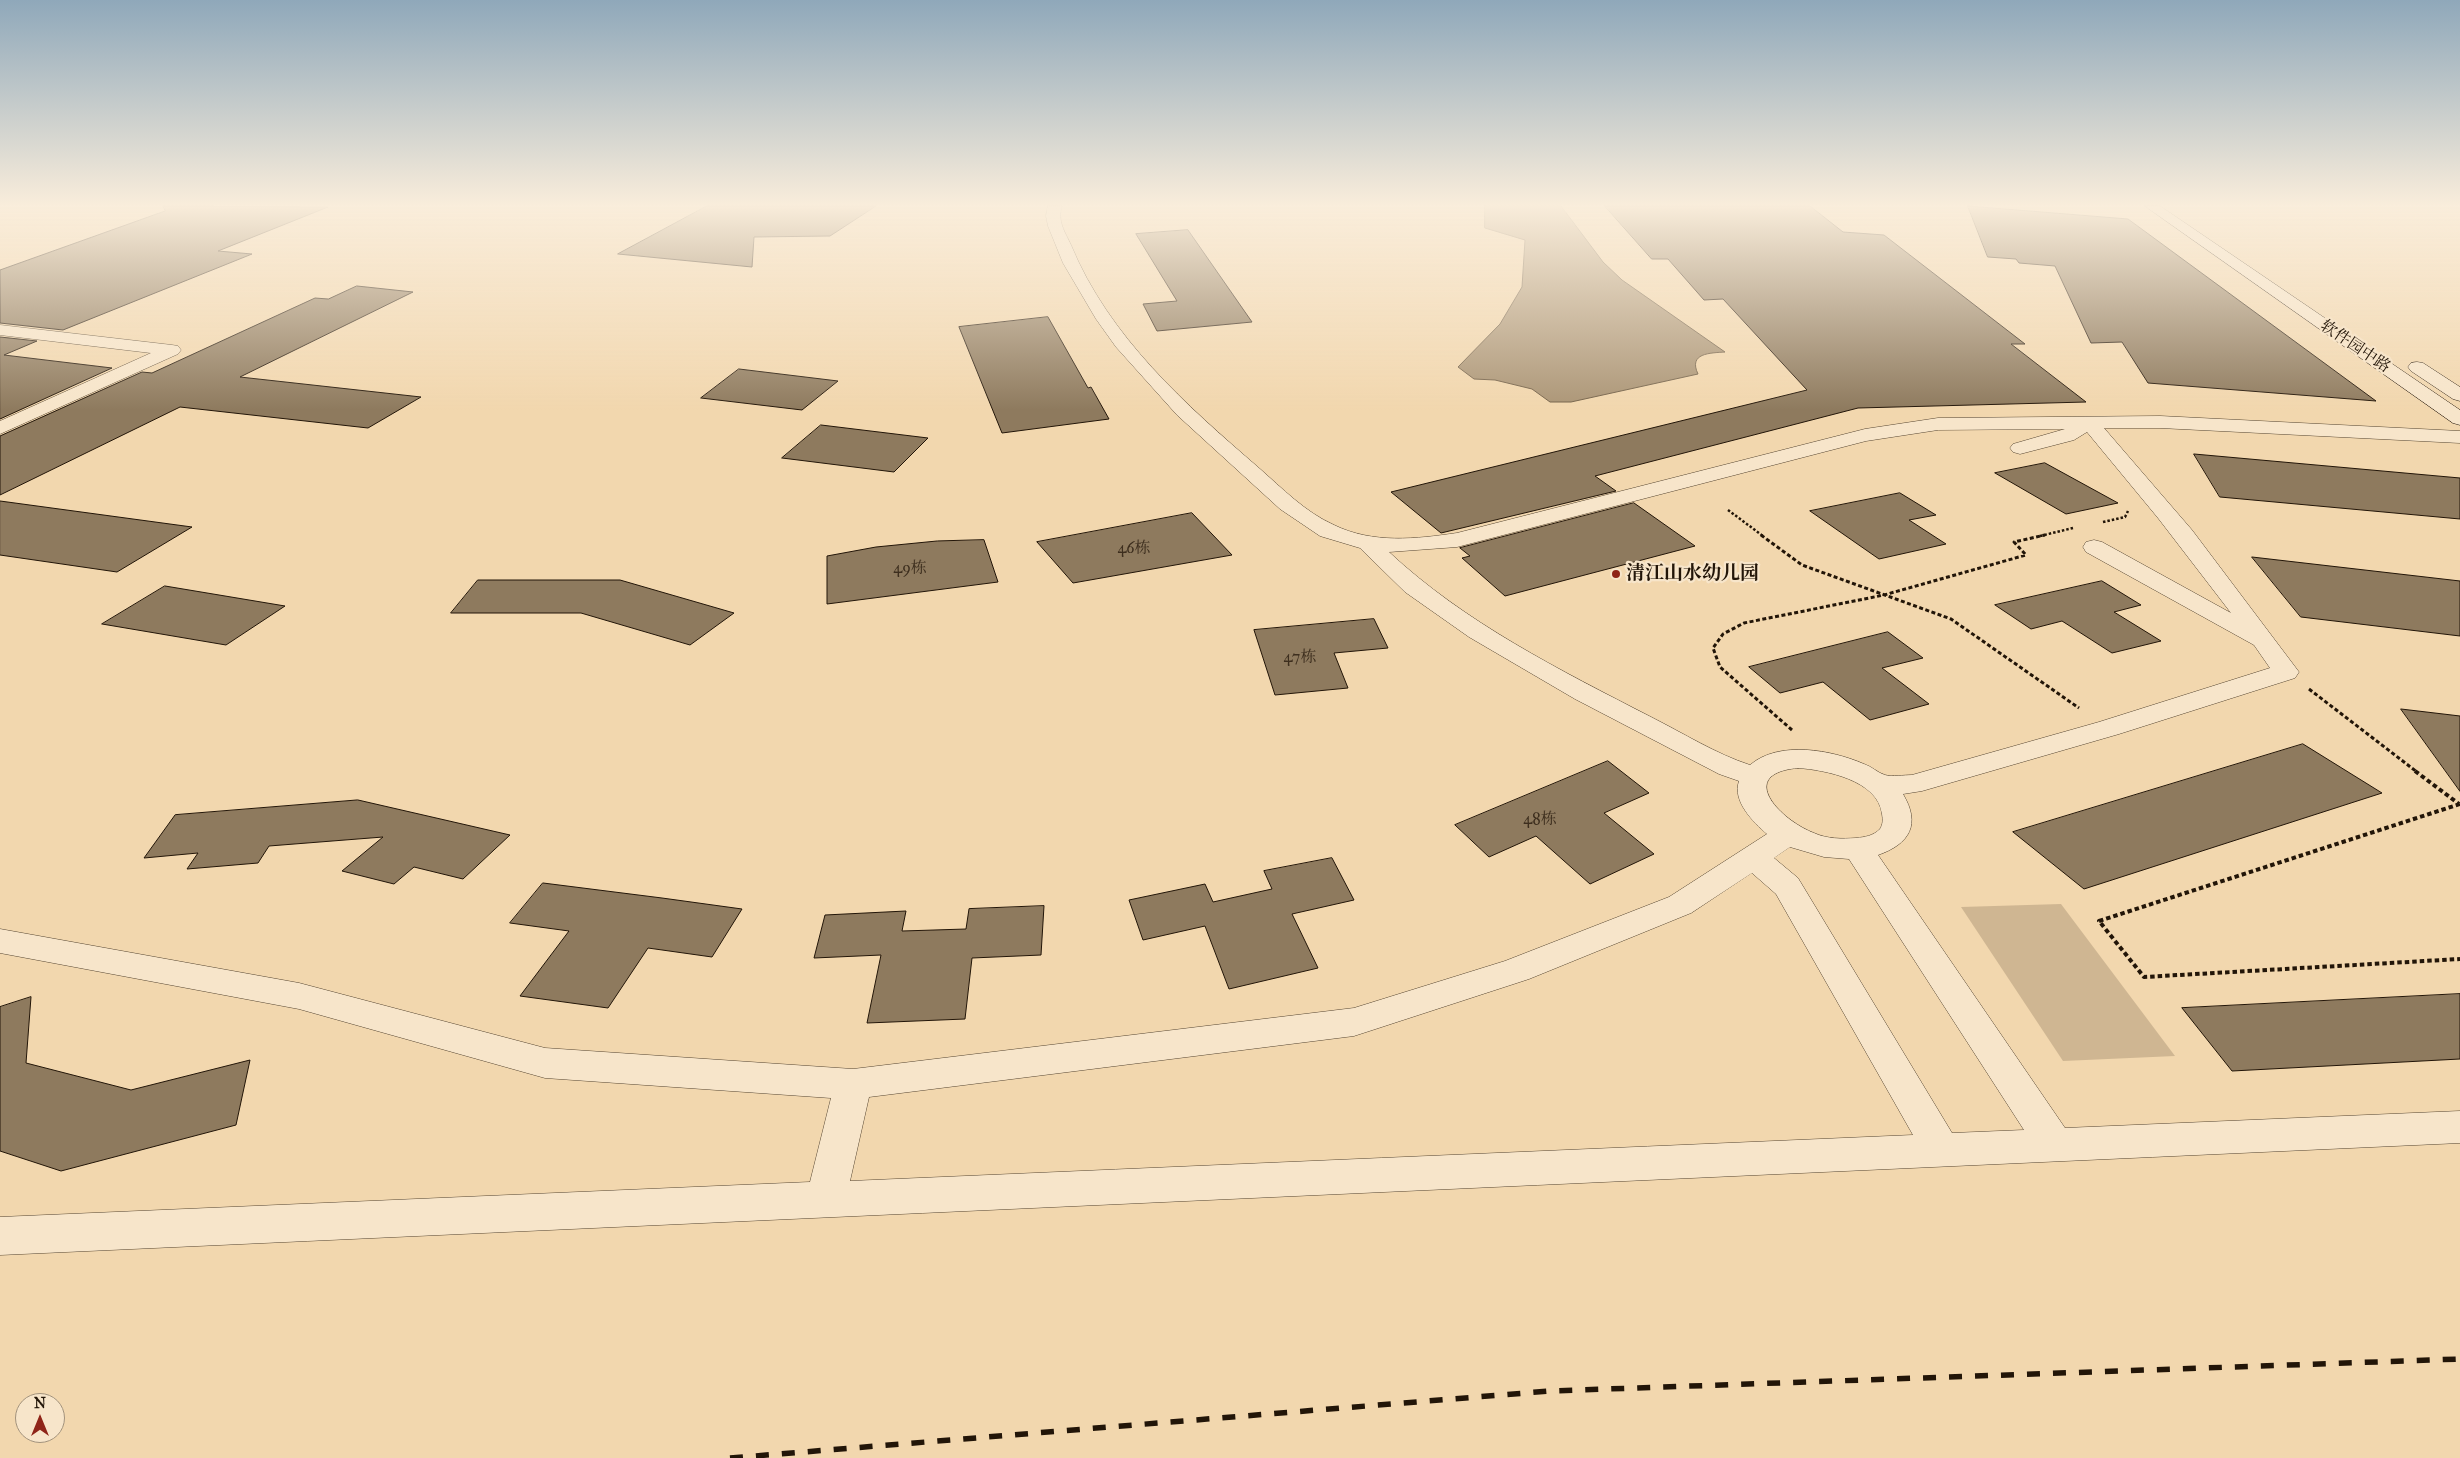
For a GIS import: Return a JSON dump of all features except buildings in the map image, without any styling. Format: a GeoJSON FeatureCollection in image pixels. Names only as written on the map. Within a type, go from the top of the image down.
{"type":"FeatureCollection","features":[{"type":"Feature","properties":{"kind":"street"},"geometry":{"type":"LineString","coordinates":[[1076,274],[1106,324],[1142,370],[1190,419],[1294,510],[1326,530],[1369,545],[1411,547],[1457,540],[1865,435],[1903,428],[1980,422],[2160,422],[2460,437]]}},
{"type":"Feature","properties":{"kind":"street","name":"软件园中路"},"geometry":{"type":"LineString","coordinates":[[2249,274],[2313,319],[2398,366],[2460,419]]}},
{"type":"Feature","properties":{"kind":"street","name":"软件园中路"},"geometry":{"type":"LineString","coordinates":[[2271,274],[2339,320],[2398,366],[2460,410]]}},
{"type":"Feature","properties":{"kind":"street"},"geometry":{"type":"LineString","coordinates":[[2313,319],[2373,370],[2460,432]]}},
{"type":"Feature","properties":{"kind":"street"},"geometry":{"type":"LineString","coordinates":[[2339,320],[2389,349]]}},
{"type":"Feature","properties":{"kind":"street"},"geometry":{"type":"LineString","coordinates":[[0,330],[172,350],[0,428]]}},
{"type":"Feature","properties":{"kind":"street"},"geometry":{"type":"LineString","coordinates":[[2398,366],[2460,395]]}},
{"type":"Feature","properties":{"kind":"street"},"geometry":{"type":"LineString","coordinates":[[2020,448],[2067,436],[2089,422]]}},
{"type":"Feature","properties":{"kind":"street"},"geometry":{"type":"LineString","coordinates":[[1878,785],[1912,784],[2109,728],[2286,672],[2232,596],[2147,490],[2105,444],[2089,422]]}},
{"type":"Feature","properties":{"kind":"street"},"geometry":{"type":"LineString","coordinates":[[1369,545],[1413,588],[1478,632],[1584,693],[1729,768],[1755,777]]}},
{"type":"Feature","properties":{"kind":"street"},"geometry":{"type":"LineString","coordinates":[[2094,547],[2265,642]]}},
{"type":"Feature","properties":{"kind":"street"},"geometry":{"type":"LineString","coordinates":[[1798,759],[1819,760],[1840,765],[1861,774],[1878,785],[1891,798],[1898,812],[1898,826],[1892,837],[1878,845],[1859,850],[1835,849],[1811,844],[1788,834],[1769,821],[1756,805],[1751,790],[1755,777],[1764,768],[1779,761],[1798,759]]}},
{"type":"Feature","properties":{"kind":"street"},"geometry":{"type":"LineString","coordinates":[[0,941],[299,996],[546,1063],[853,1084],[1354,1022],[1517,970],[1680,905],[1788,834]]}},
{"type":"Feature","properties":{"kind":"street"},"geometry":{"type":"LineString","coordinates":[[1859,850],[2054,1144]]}},
{"type":"Feature","properties":{"kind":"street"},"geometry":{"type":"LineString","coordinates":[[1752,857],[1787,886],[1942,1150]]}},
{"type":"Feature","properties":{"kind":"street"},"geometry":{"type":"LineString","coordinates":[[826,1200],[853,1084]]}},
{"type":"Feature","properties":{"kind":"street"},"geometry":{"type":"LineString","coordinates":[[0,1236],[2460,1127]]}},
{"type":"Feature","properties":{"kind":"path"},"geometry":{"type":"LineString","coordinates":[[2097,523],[2125,517],[2130,506]]}},
{"type":"Feature","properties":{"kind":"path"},"geometry":{"type":"LineString","coordinates":[[1728,510],[1802,565],[1951,619],[2109,728]]}},
{"type":"Feature","properties":{"kind":"path"},"geometry":{"type":"LineString","coordinates":[[1819,760],[1806,742],[1743,690],[1720,667],[1713,648],[1723,634],[1744,623],[1884,595],[2026,555],[2014,542],[2079,527]]}},
{"type":"Feature","properties":{"kind":"path"},"geometry":{"type":"LineString","coordinates":[[2286,672],[2460,804]]}},
{"type":"Feature","properties":{"kind":"path"},"geometry":{"type":"LineString","coordinates":[[2460,804],[2099,921],[2144,977],[2460,959]]}},
{"type":"Feature","properties":{"kind":"shaded area"},"geometry":{"type":"Polygon","coordinates":[[[1523,274],[1616,274],[1725,352],[1707,354],[1698,358],[1696,367],[1698,374],[1571,402],[1550,402],[1532,389],[1495,380],[1474,379],[1458,367],[1500,324],[1522,287],[1523,274]]]}},
{"type":"Feature","properties":{"kind":"shaded area"},"geometry":{"type":"Polygon","coordinates":[[[2061,904],[2175,1056],[2063,1061],[1961,907],[2061,904]]]}},
{"type":"Feature","properties":{"kind":"railway"},"geometry":{"type":"LineString","coordinates":[[730,1458],[1550,1391],[2460,1359]]}},
{"type":"Feature","properties":{"kind":"place","name":"清江山水幼儿园"},"geometry":{"type":"Point","coordinates":[1616,574]}}]}
